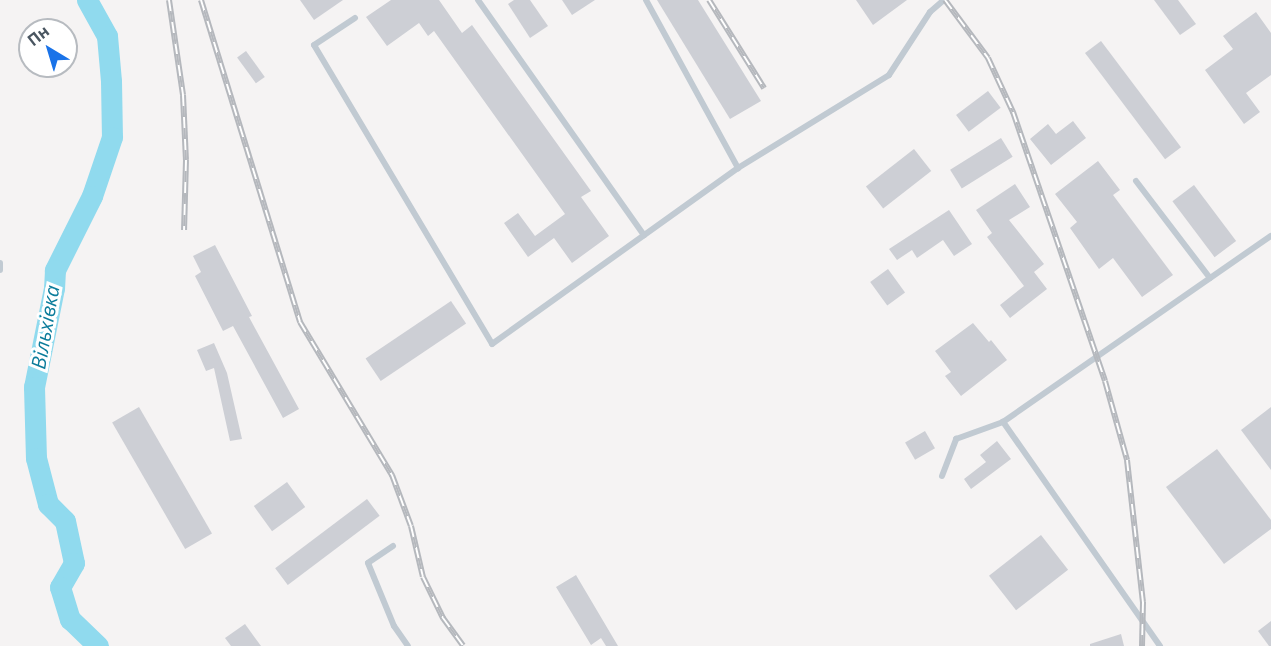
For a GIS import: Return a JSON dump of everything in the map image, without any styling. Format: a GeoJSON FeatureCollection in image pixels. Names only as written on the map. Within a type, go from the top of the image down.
{"type":"FeatureCollection","features":[{"type":"Feature","properties":{"kind":"lane"},"geometry":{"type":"LineString","coordinates":[[478,0],[644,235]]}},
{"type":"Feature","properties":{"kind":"lane"},"geometry":{"type":"LineString","coordinates":[[646,0],[738,168]]}},
{"type":"Feature","properties":{"kind":"lane"},"geometry":{"type":"LineString","coordinates":[[356,18],[314,45],[492,344],[738,168],[889,75],[930,12],[944,0]]}},
{"type":"Feature","properties":{"kind":"lane"},"geometry":{"type":"LineString","coordinates":[[1136,181],[1210,278]]}},
{"type":"Feature","properties":{"kind":"lane"},"geometry":{"type":"LineString","coordinates":[[942,476],[956,439],[1003,422],[1271,236]]}},
{"type":"Feature","properties":{"kind":"lane"},"geometry":{"type":"LineString","coordinates":[[0,263],[0,270]]}},
{"type":"Feature","properties":{"kind":"lane"},"geometry":{"type":"LineString","coordinates":[[1003,422],[1160,646]]}},
{"type":"Feature","properties":{"kind":"lane"},"geometry":{"type":"LineString","coordinates":[[393,546],[368,563],[394,626],[408,646]]}},
{"type":"Feature","properties":{"kind":"building"},"geometry":{"type":"Polygon","coordinates":[[[300,0],[343,0],[314,20],[300,0]]]}},
{"type":"Feature","properties":{"kind":"building"},"geometry":{"type":"Polygon","coordinates":[[[391,0],[439,0],[462,33],[472,25],[591,191],[581,197],[609,236],[572,263],[554,238],[528,257],[504,223],[518,213],[535,236],[565,214],[434,31],[428,36],[419,23],[387,46],[366,17],[391,0]]]}},
{"type":"Feature","properties":{"kind":"building"},"geometry":{"type":"Polygon","coordinates":[[[514,0],[530,0],[548,26],[530,38],[508,4],[514,0]]]}},
{"type":"Feature","properties":{"kind":"building"},"geometry":{"type":"Polygon","coordinates":[[[562,0],[595,0],[572,15],[562,0]]]}},
{"type":"Feature","properties":{"kind":"building"},"geometry":{"type":"Polygon","coordinates":[[[657,0],[698,0],[761,101],[730,119],[657,0]]]}},
{"type":"Feature","properties":{"kind":"building"},"geometry":{"type":"Polygon","coordinates":[[[856,0],[907,0],[873,25],[856,0]]]}},
{"type":"Feature","properties":{"kind":"building"},"geometry":{"type":"Polygon","coordinates":[[[1154,0],[1178,0],[1196,24],[1180,35],[1154,0]]]}},
{"type":"Feature","properties":{"kind":"building"},"geometry":{"type":"Polygon","coordinates":[[[1256,12],[1271,33],[1271,75],[1246,93],[1260,112],[1244,124],[1205,70],[1233,49],[1223,36],[1256,12]]]}},
{"type":"Feature","properties":{"kind":"building"},"geometry":{"type":"Polygon","coordinates":[[[1101,41],[1181,147],[1165,159],[1085,53],[1101,41]]]}},
{"type":"Feature","properties":{"kind":"building"},"geometry":{"type":"Polygon","coordinates":[[[246,51],[265,77],[256,83],[237,57],[246,51]]]}},
{"type":"Feature","properties":{"kind":"building"},"geometry":{"type":"Polygon","coordinates":[[[988,91],[1001,108],[969,132],[956,115],[988,91]]]}},
{"type":"Feature","properties":{"kind":"building"},"geometry":{"type":"Polygon","coordinates":[[[1073,121],[1086,138],[1051,165],[1030,139],[1048,124],[1056,134],[1073,121]]]}},
{"type":"Feature","properties":{"kind":"building"},"geometry":{"type":"Polygon","coordinates":[[[1001,138],[1013,157],[962,188],[950,170],[1001,138]]]}},
{"type":"Feature","properties":{"kind":"building"},"geometry":{"type":"Polygon","coordinates":[[[914,149],[931,171],[883,209],[866,187],[914,149]]]}},
{"type":"Feature","properties":{"kind":"building"},"geometry":{"type":"Polygon","coordinates":[[[1098,161],[1120,190],[1113,195],[1173,275],[1142,297],[1113,258],[1099,269],[1070,228],[1077,222],[1055,194],[1098,161]]]}},
{"type":"Feature","properties":{"kind":"building"},"geometry":{"type":"Polygon","coordinates":[[[1015,184],[1030,207],[1009,220],[1044,264],[1034,272],[1047,289],[1010,318],[1000,305],[1024,286],[987,237],[992,233],[976,210],[1015,184]]]}},
{"type":"Feature","properties":{"kind":"building"},"geometry":{"type":"Polygon","coordinates":[[[1194,185],[1236,241],[1215,257],[1172,201],[1194,185]]]}},
{"type":"Feature","properties":{"kind":"building"},"geometry":{"type":"Polygon","coordinates":[[[949,210],[972,244],[954,256],[943,240],[917,258],[912,250],[897,260],[889,249],[949,210]]]}},
{"type":"Feature","properties":{"kind":"building"},"geometry":{"type":"Polygon","coordinates":[[[215,245],[252,316],[249,317],[299,409],[283,418],[233,326],[223,331],[195,276],[201,272],[193,256],[215,245]]]}},
{"type":"Feature","properties":{"kind":"building"},"geometry":{"type":"Polygon","coordinates":[[[888,269],[905,292],[887,305],[870,282],[888,269]]]}},
{"type":"Feature","properties":{"kind":"building"},"geometry":{"type":"Polygon","coordinates":[[[451,301],[466,323],[381,381],[366,359],[451,301]]]}},
{"type":"Feature","properties":{"kind":"building"},"geometry":{"type":"Polygon","coordinates":[[[973,323],[1007,360],[961,396],[945,376],[951,372],[935,351],[973,323]]]}},
{"type":"Feature","properties":{"kind":"building"},"geometry":{"type":"Polygon","coordinates":[[[214,343],[227,373],[242,439],[230,441],[214,368],[206,371],[197,350],[214,343]]]}},
{"type":"Feature","properties":{"kind":"building"},"geometry":{"type":"Polygon","coordinates":[[[139,407],[212,533],[185,549],[112,422],[139,407]]]}},
{"type":"Feature","properties":{"kind":"building"},"geometry":{"type":"Polygon","coordinates":[[[1271,407],[1271,470],[1241,430],[1271,407]]]}},
{"type":"Feature","properties":{"kind":"building"},"geometry":{"type":"Polygon","coordinates":[[[925,431],[935,448],[915,460],[905,442],[925,431]]]}},
{"type":"Feature","properties":{"kind":"building"},"geometry":{"type":"Polygon","coordinates":[[[997,441],[1011,459],[971,489],[964,479],[986,462],[980,455],[997,441]]]}},
{"type":"Feature","properties":{"kind":"building"},"geometry":{"type":"Polygon","coordinates":[[[1217,449],[1271,520],[1271,529],[1224,564],[1166,487],[1217,449]]]}},
{"type":"Feature","properties":{"kind":"building"},"geometry":{"type":"Polygon","coordinates":[[[287,482],[305,507],[272,531],[254,506],[287,482]]]}},
{"type":"Feature","properties":{"kind":"building"},"geometry":{"type":"Polygon","coordinates":[[[367,499],[380,516],[288,585],[275,568],[367,499]]]}},
{"type":"Feature","properties":{"kind":"building"},"geometry":{"type":"Polygon","coordinates":[[[1041,535],[1068,570],[1016,610],[989,576],[1041,535]]]}},
{"type":"Feature","properties":{"kind":"building"},"geometry":{"type":"Polygon","coordinates":[[[576,575],[618,646],[606,646],[601,638],[591,645],[556,587],[576,575]]]}},
{"type":"Feature","properties":{"kind":"building"},"geometry":{"type":"Polygon","coordinates":[[[1271,621],[1271,646],[1269,646],[1258,631],[1271,621]]]}},
{"type":"Feature","properties":{"kind":"building"},"geometry":{"type":"Polygon","coordinates":[[[245,624],[261,646],[231,646],[225,638],[245,624]]]}},
{"type":"Feature","properties":{"kind":"building"},"geometry":{"type":"Polygon","coordinates":[[[1121,634],[1124,646],[1090,646],[1090,644],[1121,634]]]}},
{"type":"Feature","properties":{"kind":"waterway","name":"Вільхівка"},"geometry":{"type":"LineString","coordinates":[[87,0],[107,36],[112,137],[92,196],[55,270],[54,288],[34,387],[36,458],[48,504],[65,521],[74,563],[60,587],[70,619],[98,646]]}},
{"type":"Feature","properties":{"kind":"railway"},"geometry":{"type":"LineString","coordinates":[[169,0],[183,95],[186,160],[184,230]]}},
{"type":"Feature","properties":{"kind":"railway"},"geometry":{"type":"LineString","coordinates":[[201,0],[300,322],[392,475],[411,526],[423,577],[443,618],[463,646]]}},
{"type":"Feature","properties":{"kind":"railway"},"geometry":{"type":"LineString","coordinates":[[709,0],[764,88]]}},
{"type":"Feature","properties":{"kind":"railway"},"geometry":{"type":"LineString","coordinates":[[945,0],[988,58],[1013,112],[1105,381],[1127,460],[1143,602],[1142,646]]}}]}
